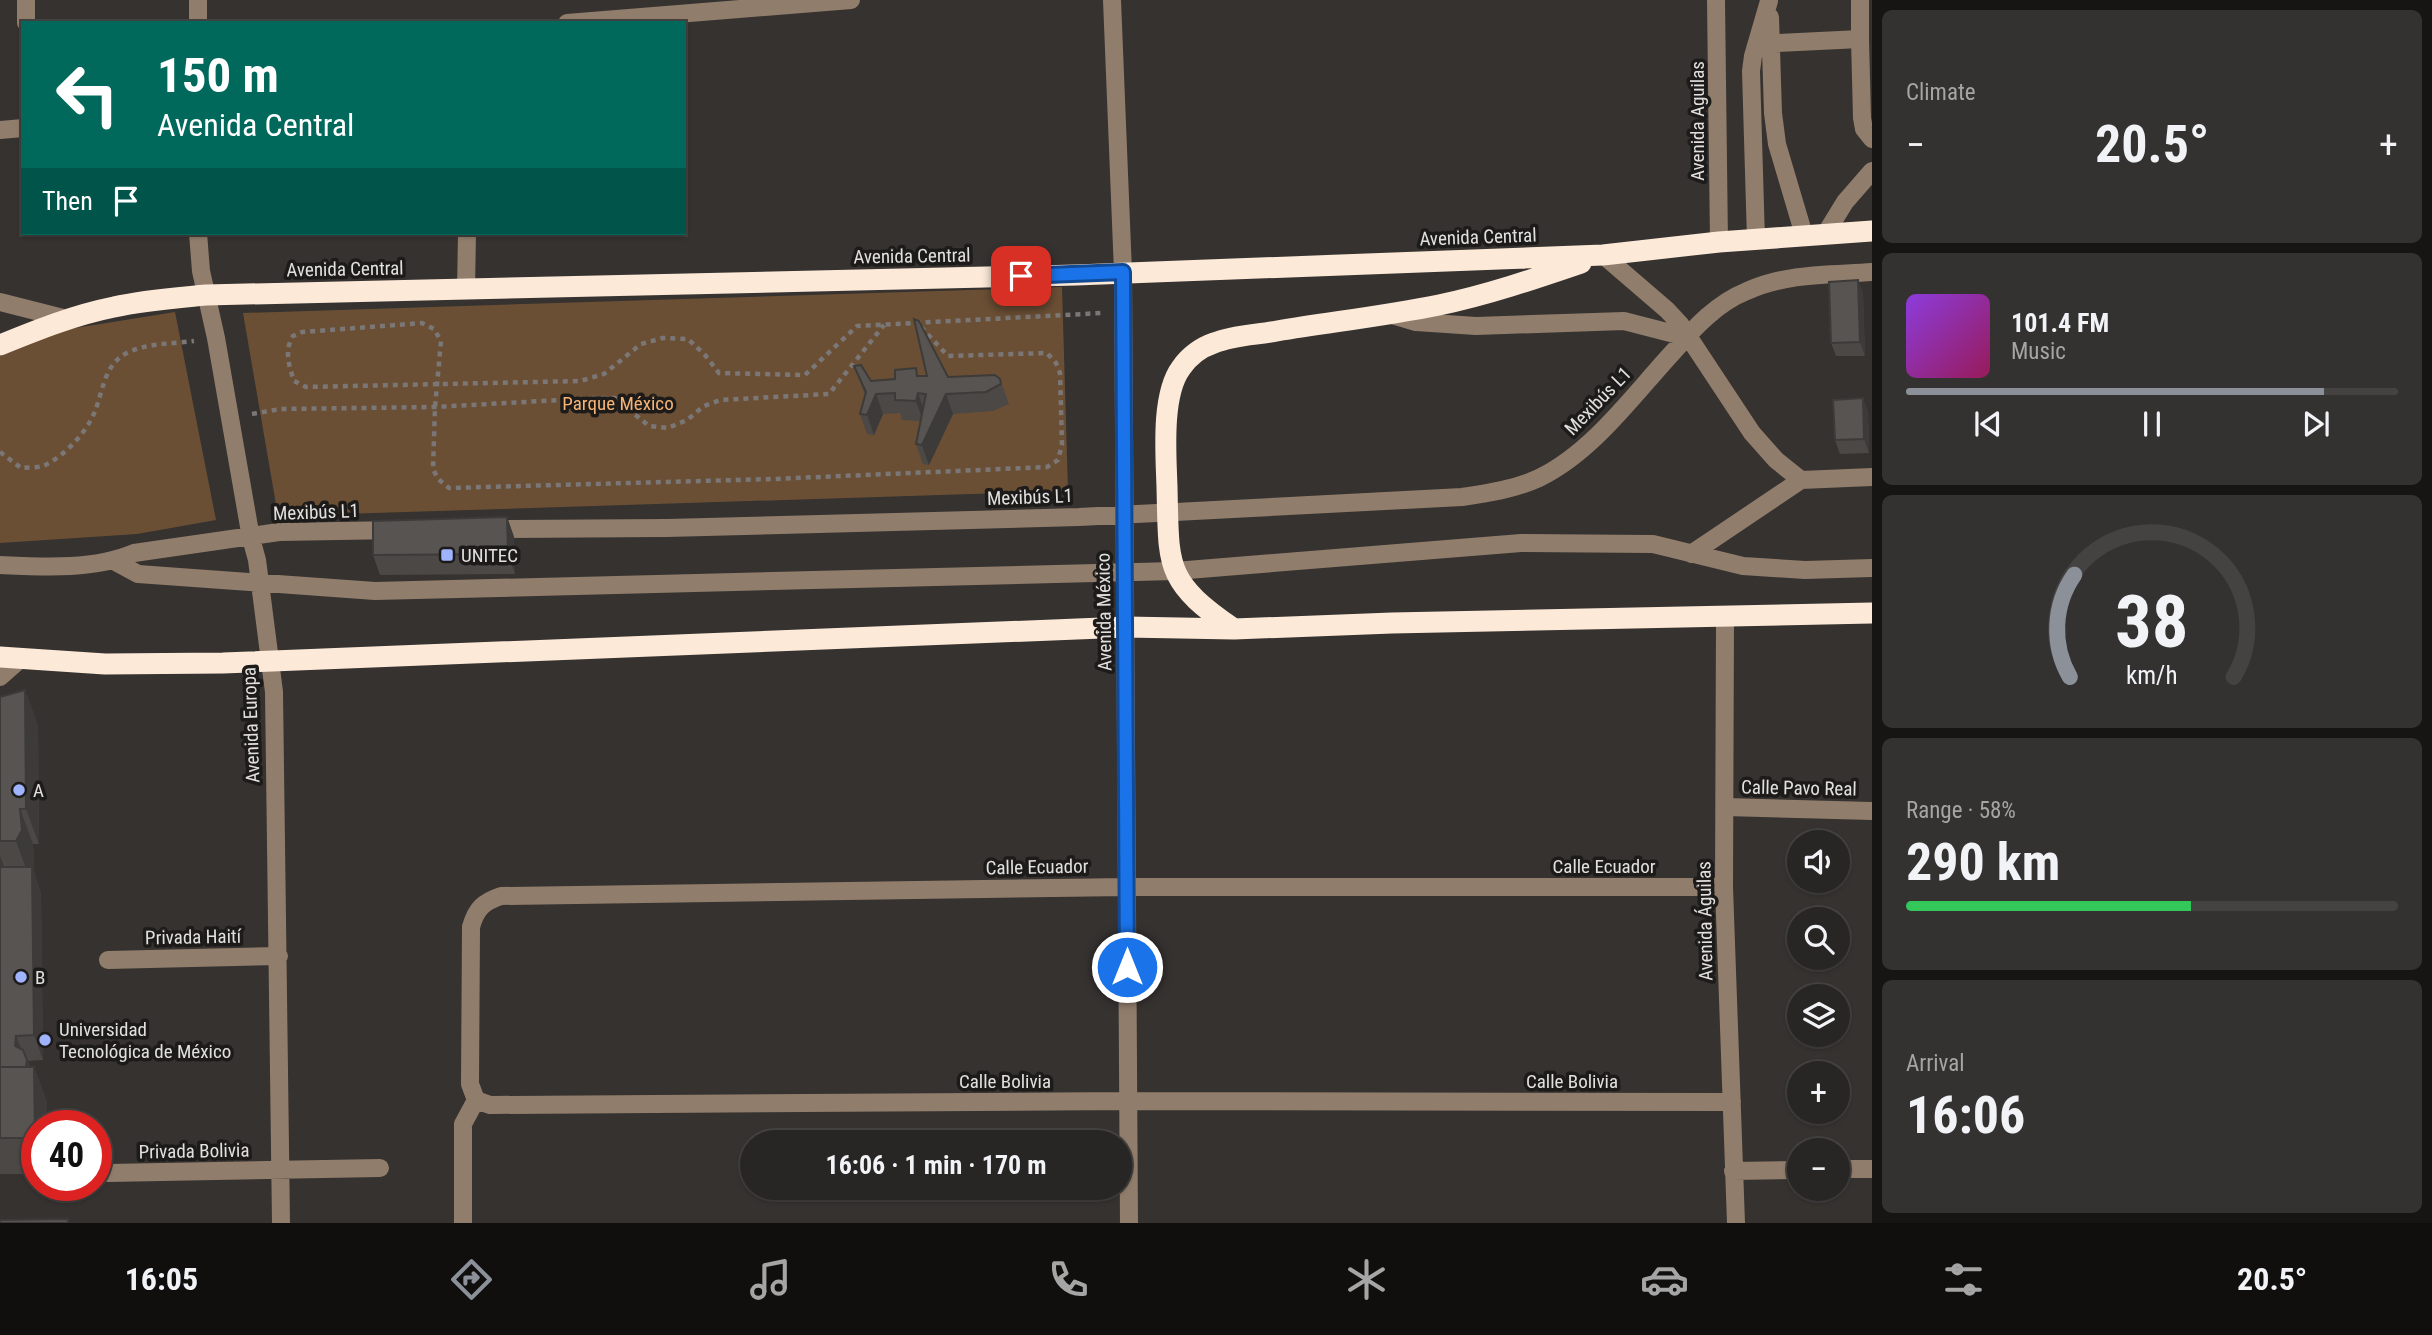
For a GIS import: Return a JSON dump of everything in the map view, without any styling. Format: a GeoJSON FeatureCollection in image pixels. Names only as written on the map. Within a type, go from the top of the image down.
{"type":"FeatureCollection","features":[{"type":"Feature","properties":{"kind":"highway","name":"Avenida Central"},"geometry":{"type":"LineString","coordinates":[[0,345],[67,319],[112,307],[148,300],[206,295],[1123,272],[1603,256],[1718,242],[1872,231]]}},
{"type":"Feature","properties":{"kind":"highway"},"geometry":{"type":"LineString","coordinates":[[1234,629],[1192,598],[1182,587],[1169,553],[1166,453],[1168,408],[1180,368],[1197,351],[1231,338],[1439,305],[1603,256]]}},
{"type":"Feature","properties":{"kind":"highway"},"geometry":{"type":"LineString","coordinates":[[12,661],[105,664],[271,661],[1126,627],[1234,629],[1872,613]]}},
{"type":"Feature","properties":{"kind":"street"},"geometry":{"type":"LineString","coordinates":[[26,0],[26,21]]}},
{"type":"Feature","properties":{"kind":"street"},"geometry":{"type":"LineString","coordinates":[[198,0],[198,21]]}},
{"type":"Feature","properties":{"kind":"street"},"geometry":{"type":"LineString","coordinates":[[592,21],[851,0]]}},
{"type":"Feature","properties":{"kind":"street","name":"Avenida México"},"geometry":{"type":"LineString","coordinates":[[1112,0],[1124,312],[1129,1223]]}},
{"type":"Feature","properties":{"kind":"street","name":"Avenida Aguilas"},"geometry":{"type":"LineString","coordinates":[[1717,0],[1718,242]]}},
{"type":"Feature","properties":{"kind":"street"},"geometry":{"type":"LineString","coordinates":[[1756,240],[1751,71],[1763,43],[1769,0]]}},
{"type":"Feature","properties":{"kind":"street"},"geometry":{"type":"LineString","coordinates":[[1860,0],[1862,118],[1864,129],[1872,139]]}},
{"type":"Feature","properties":{"kind":"street"},"geometry":{"type":"LineString","coordinates":[[1763,43],[1860,39]]}},
{"type":"Feature","properties":{"kind":"street"},"geometry":{"type":"LineString","coordinates":[[1763,43],[1777,144],[1804,235]]}},
{"type":"Feature","properties":{"kind":"street"},"geometry":{"type":"LineString","coordinates":[[0,130],[21,128]]}},
{"type":"Feature","properties":{"kind":"street"},"geometry":{"type":"LineString","coordinates":[[1826,233],[1845,202],[1872,171]]}},
{"type":"Feature","properties":{"kind":"street","name":"Avenida Europa"},"geometry":{"type":"LineString","coordinates":[[198,235],[206,295],[260,584],[271,661],[275,717],[281,1223]]}},
{"type":"Feature","properties":{"kind":"street"},"geometry":{"type":"LineString","coordinates":[[466,290],[467,235]]}},
{"type":"Feature","properties":{"kind":"street"},"geometry":{"type":"LineString","coordinates":[[1603,256],[1680,324],[1686,337],[1752,433],[1776,460],[1801,481]]}},
{"type":"Feature","properties":{"kind":"street","name":"Mexibús L1"},"geometry":{"type":"LineString","coordinates":[[473,530],[667,528],[1079,517],[1462,497],[1492,493],[1541,477],[1589,444],[1686,337],[1727,301],[1769,282],[1798,276],[1872,272]]}},
{"type":"Feature","properties":{"kind":"street"},"geometry":{"type":"LineString","coordinates":[[0,302],[67,319]]}},
{"type":"Feature","properties":{"kind":"street"},"geometry":{"type":"LineString","coordinates":[[1385,313],[1416,322],[1476,326],[1623,321],[1686,337]]}},
{"type":"Feature","properties":{"kind":"street"},"geometry":{"type":"LineString","coordinates":[[1691,554],[1801,481],[1872,477]]}},
{"type":"Feature","properties":{"kind":"street","name":"Mexibús L1"},"geometry":{"type":"LineString","coordinates":[[0,565],[37,567],[114,561],[134,553],[279,532],[418,530]]}},
{"type":"Feature","properties":{"kind":"street","name":"Mexibús L1"},"geometry":{"type":"LineString","coordinates":[[114,561],[138,574],[375,591],[1175,571],[1521,544],[1653,544],[1743,566],[1805,570],[1872,568]]}},
{"type":"Feature","properties":{"kind":"street","name":"Avenida Águilas"},"geometry":{"type":"LineString","coordinates":[[1725,618],[1724,887],[1735,1223]]}},
{"type":"Feature","properties":{"kind":"street"},"geometry":{"type":"LineString","coordinates":[[0,677],[12,661]]}},
{"type":"Feature","properties":{"kind":"street","name":"Calle Pavo Real"},"geometry":{"type":"LineString","coordinates":[[1725,807],[1872,811]]}},
{"type":"Feature","properties":{"kind":"street","name":"Calle Ecuador"},"geometry":{"type":"LineString","coordinates":[[476,1100],[470,1084],[471,927],[479,907],[488,900],[501,896],[1127,887],[1724,887]]}},
{"type":"Feature","properties":{"kind":"street","name":"Privada Haití"},"geometry":{"type":"LineString","coordinates":[[108,960],[279,956]]}},
{"type":"Feature","properties":{"kind":"street"},"geometry":{"type":"LineString","coordinates":[[463,1223],[463,1124],[476,1100]]}},
{"type":"Feature","properties":{"kind":"street","name":"Calle Bolivia"},"geometry":{"type":"LineString","coordinates":[[476,1100],[490,1105],[1127,1101],[1732,1102]]}},
{"type":"Feature","properties":{"kind":"street"},"geometry":{"type":"LineString","coordinates":[[281,1171],[380,1168]]}},
{"type":"Feature","properties":{"kind":"street"},"geometry":{"type":"LineString","coordinates":[[1850,1169],[1872,1169]]}},
{"type":"Feature","properties":{"kind":"street"},"geometry":{"type":"LineString","coordinates":[[1734,1171],[1787,1170]]}},
{"type":"Feature","properties":{"kind":"street","name":"Privada Bolivia"},"geometry":{"type":"LineString","coordinates":[[112,1173],[281,1171]]}},
{"type":"Feature","properties":{"kind":"path"},"geometry":{"type":"LineString","coordinates":[[917,323],[948,356],[1048,353],[1060,373],[1062,445],[1058,460],[1047,467],[773,479],[449,488],[438,479],[433,469],[435,407],[437,383],[441,341],[434,329],[422,323],[302,332],[293,335],[288,345],[289,367],[294,382],[306,387],[437,383],[580,381],[604,374],[641,344],[663,338],[688,339],[719,373],[805,374],[857,326],[1124,312]]}},
{"type":"Feature","properties":{"kind":"path"},"geometry":{"type":"LineString","coordinates":[[229,418],[279,410],[435,407],[615,398],[649,426],[668,428],[687,420],[704,406],[720,400],[829,394],[885,324]]}},
{"type":"Feature","properties":{"kind":"path"},"geometry":{"type":"LineString","coordinates":[[0,452],[21,468],[42,467],[80,435],[94,413],[108,370],[123,355],[141,348],[216,338]]}},
{"type":"Feature","properties":{"kind":"green space","name":"Parque México"},"geometry":{"type":"Polygon","coordinates":[[[1062,287],[1068,491],[278,516],[243,313],[1062,287]]]}},
{"type":"Feature","properties":{"kind":"green space"},"geometry":{"type":"Polygon","coordinates":[[[175,312],[216,520],[137,534],[0,543],[0,356],[63,330],[175,312]]]}},
{"type":"Feature","properties":{"kind":"building"},"geometry":{"type":"Polygon","coordinates":[[[1858,280],[1860,342],[1831,343],[1829,282],[1858,280]]]}},
{"type":"Feature","properties":{"kind":"building"},"geometry":{"type":"Polygon","coordinates":[[[914,319],[919,321],[948,377],[995,375],[1001,384],[986,392],[946,394],[922,445],[916,444],[926,394],[918,393],[916,401],[895,400],[895,393],[876,394],[867,415],[860,414],[866,392],[854,366],[861,365],[871,381],[895,379],[895,370],[916,368],[917,376],[927,376],[914,319]]]}},
{"type":"Feature","properties":{"kind":"building"},"geometry":{"type":"Polygon","coordinates":[[[1863,398],[1864,439],[1835,440],[1833,400],[1863,398]]]}},
{"type":"Feature","properties":{"kind":"building"},"geometry":{"type":"Polygon","coordinates":[[[507,517],[508,554],[373,555],[373,521],[507,517]]]}},
{"type":"Feature","properties":{"kind":"building"},"geometry":{"type":"Polygon","coordinates":[[[25,690],[26,809],[20,809],[22,830],[16,841],[0,841],[0,697],[25,690]]]}},
{"type":"Feature","properties":{"kind":"building","name":"B"},"geometry":{"type":"Polygon","coordinates":[[[0,867],[32,867],[34,1035],[16,1036],[15,1046],[23,1050],[27,1060],[26,1067],[0,1067],[0,867]]]}},
{"type":"Feature","properties":{"kind":"building"},"geometry":{"type":"Polygon","coordinates":[[[0,1067],[34,1067],[35,1110],[21,1110],[21,1138],[0,1138],[0,1067]]]}},
{"type":"Feature","properties":{"kind":"building"},"geometry":{"type":"Polygon","coordinates":[[[68,1219],[68,1223],[0,1223],[0,1220],[68,1219]]]}},
{"type":"Feature","properties":{"kind":"place","name":"UNITEC"},"geometry":{"type":"Point","coordinates":[447,555]}},
{"type":"Feature","properties":{"kind":"place","name":"A"},"geometry":{"type":"Point","coordinates":[19,790]}},
{"type":"Feature","properties":{"kind":"place","name":"B"},"geometry":{"type":"Point","coordinates":[21,977]}},
{"type":"Feature","properties":{"kind":"place","name":"Universidad Tecnológica de México"},"geometry":{"type":"Point","coordinates":[45,1040]}},
{"type":"Feature","properties":{"kind":"route"},"geometry":{"type":"LineString","coordinates":[[1021,276],[1123,272],[1127,967]]}}]}
